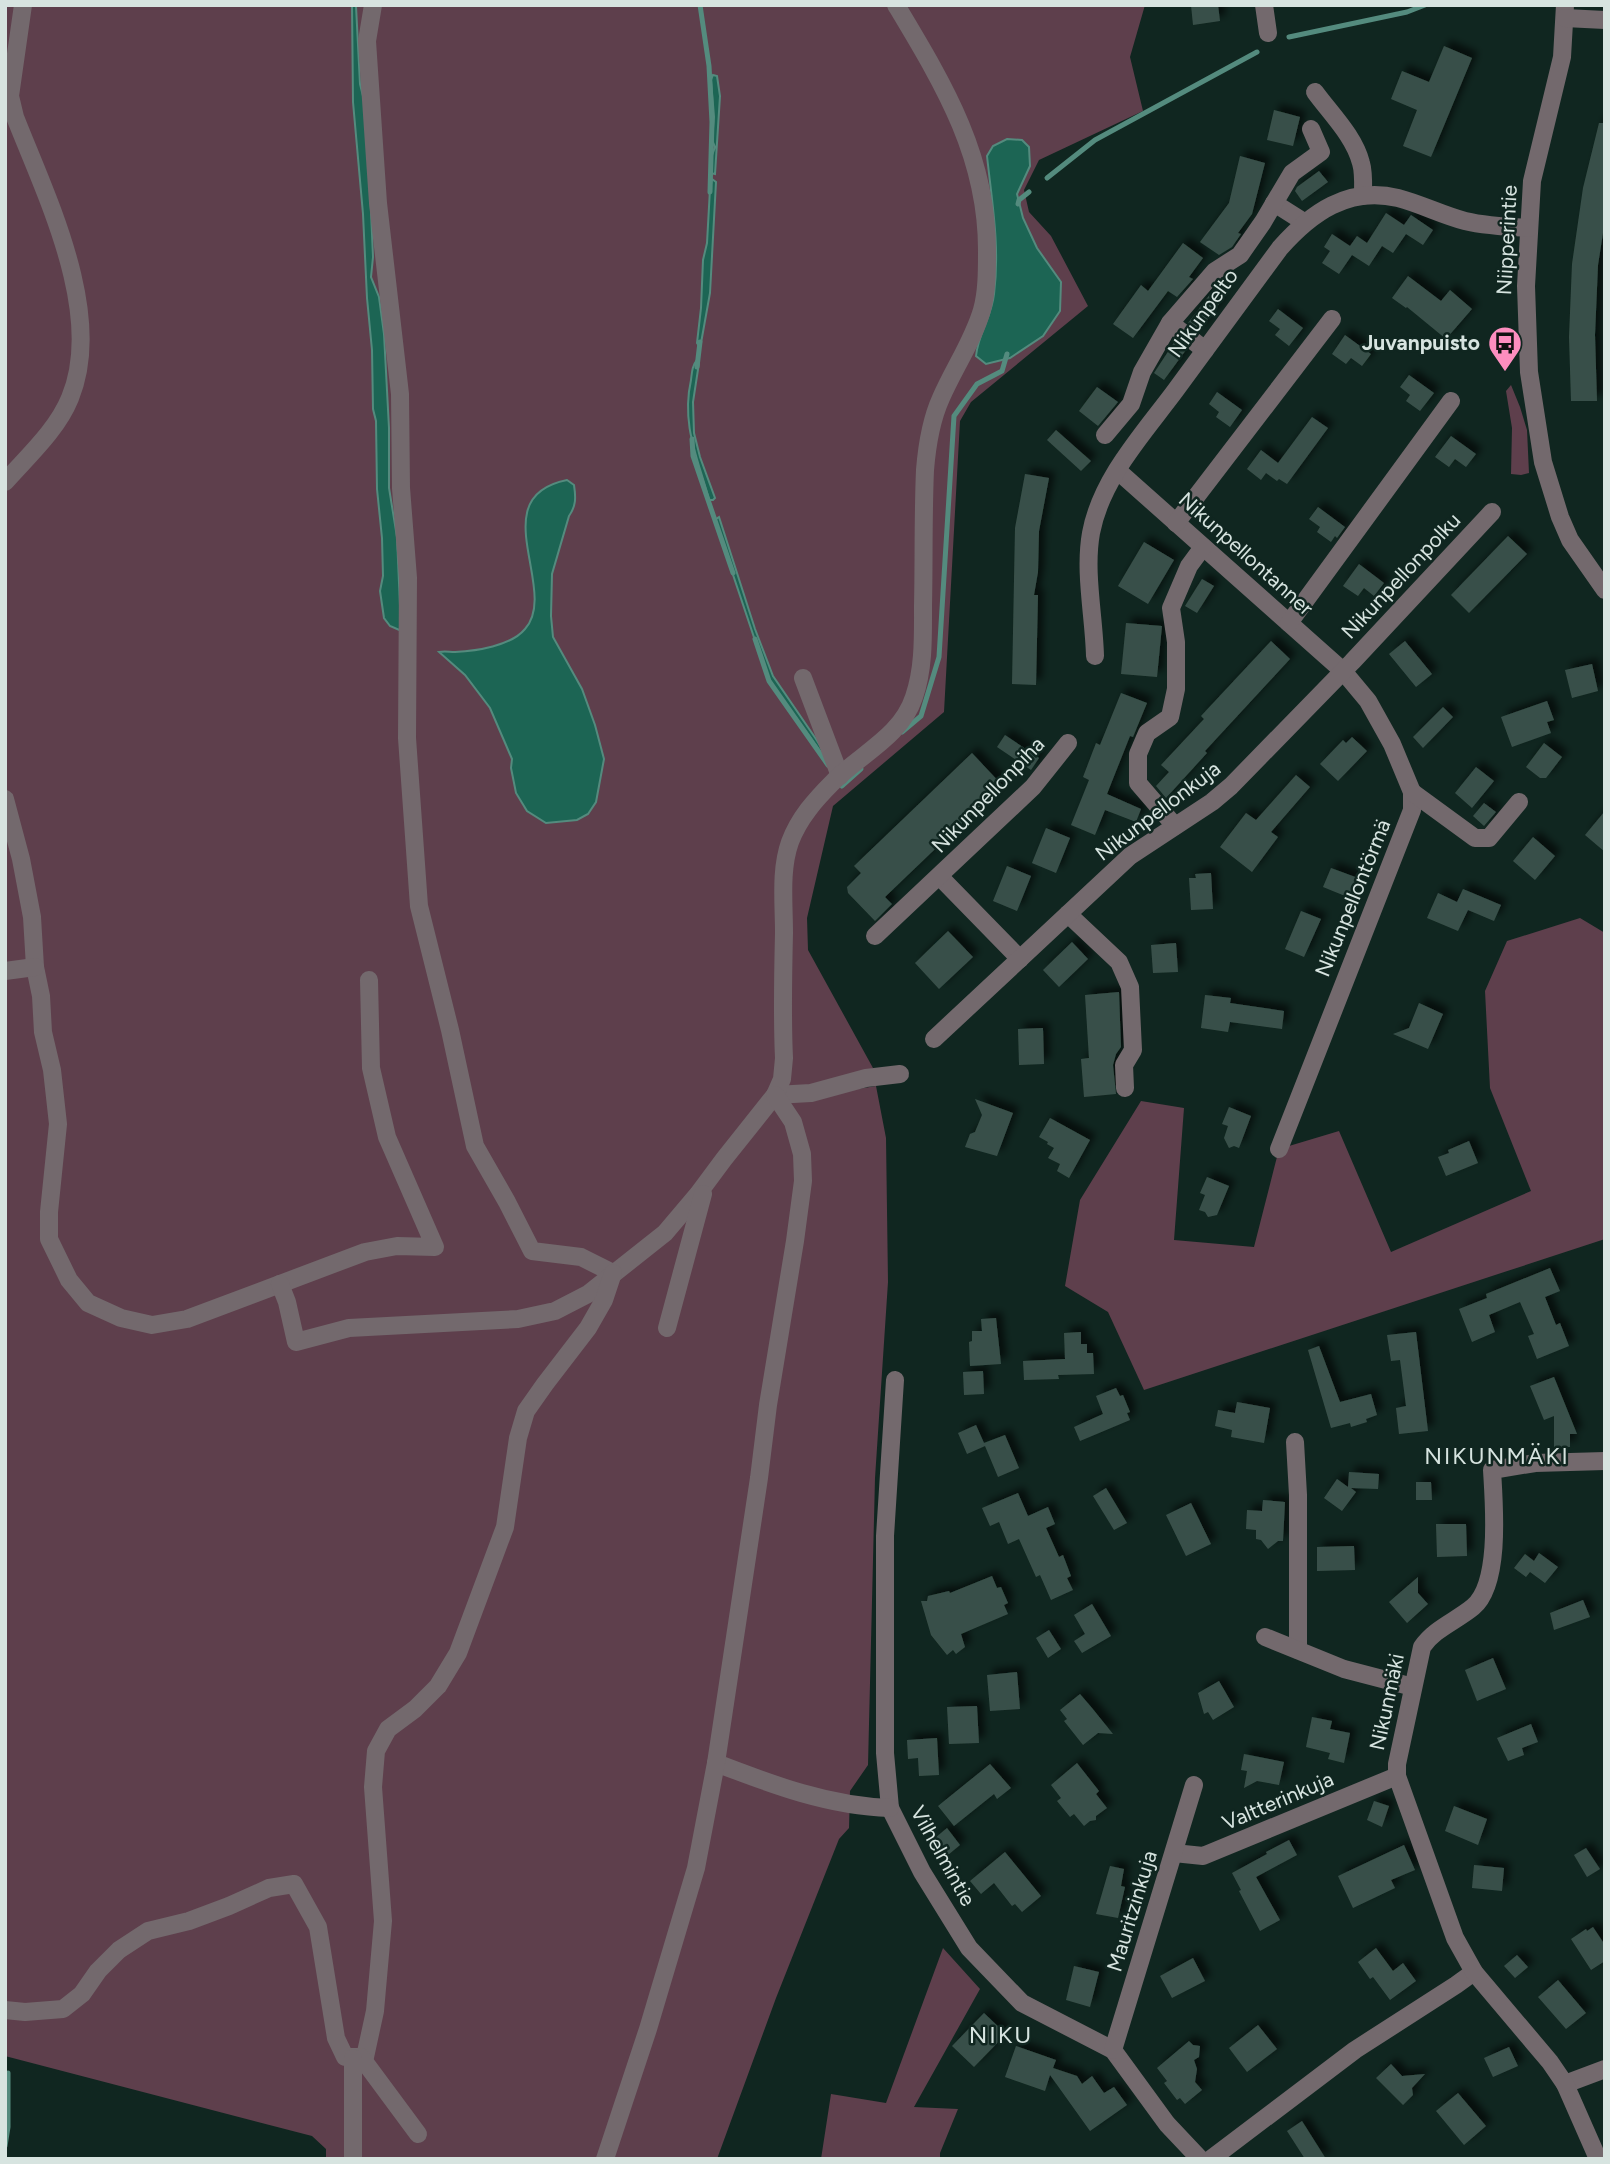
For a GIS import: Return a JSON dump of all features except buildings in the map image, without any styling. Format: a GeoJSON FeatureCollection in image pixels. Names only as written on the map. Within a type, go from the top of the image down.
{"type":"FeatureCollection","features":[{"type":"Feature","properties":{"kind":"street"},"geometry":{"type":"LineString","coordinates":[[5,482],[48,433],[69,400],[79,370],[81,337],[68,256],[10,119],[10,96],[23,5]]}},
{"type":"Feature","properties":{"kind":"street"},"geometry":{"type":"LineString","coordinates":[[373,5],[368,41],[378,203],[400,394],[401,488],[408,578],[407,738],[419,906],[475,1146],[532,1251],[580,1257],[613,1273]]}},
{"type":"Feature","properties":{"kind":"street"},"geometry":{"type":"LineString","coordinates":[[280,1284],[296,1342],[349,1328],[518,1319],[555,1311],[588,1294],[666,1233],[775,1096],[782,1079],[784,1058],[784,877],[790,844],[802,816],[840,776],[890,735],[914,699],[923,640],[925,469],[930,428],[940,398],[982,309],[987,271],[987,235],[982,194],[973,157],[956,111],[896,5]]}},
{"type":"Feature","properties":{"kind":"street"},"geometry":{"type":"LineString","coordinates":[[1264,5],[1268,33]]}},
{"type":"Feature","properties":{"kind":"street"},"geometry":{"type":"LineString","coordinates":[[1565,11],[1605,20]]}},
{"type":"Feature","properties":{"kind":"street","name":"Niipperintie"},"geometry":{"type":"LineString","coordinates":[[1565,11],[1562,57],[1532,181],[1526,330],[1537,438],[1545,473],[1570,540],[1605,590]]}},
{"type":"Feature","properties":{"kind":"street"},"geometry":{"type":"LineString","coordinates":[[1315,92],[1358,154],[1362,166],[1363,197]]}},
{"type":"Feature","properties":{"kind":"street"},"geometry":{"type":"LineString","coordinates":[[1105,435],[1130,404],[1142,372],[1170,323],[1215,271],[1240,254],[1292,173],[1321,152],[1311,129]]}},
{"type":"Feature","properties":{"kind":"street","name":"Nikunpelto"},"geometry":{"type":"LineString","coordinates":[[1095,656],[1088,560],[1096,512],[1107,488],[1280,248],[1304,222],[1342,201],[1382,196],[1398,198],[1463,220],[1529,228]]}},
{"type":"Feature","properties":{"kind":"street"},"geometry":{"type":"LineString","coordinates":[[1274,203],[1304,222]]}},
{"type":"Feature","properties":{"kind":"street"},"geometry":{"type":"LineString","coordinates":[[1176,523],[1332,319]]}},
{"type":"Feature","properties":{"kind":"street"},"geometry":{"type":"LineString","coordinates":[[1170,323],[1205,350]]}},
{"type":"Feature","properties":{"kind":"street"},"geometry":{"type":"LineString","coordinates":[[1289,623],[1451,401]]}},
{"type":"Feature","properties":{"kind":"street","name":"Nikunpellontanner"},"geometry":{"type":"LineString","coordinates":[[1118,471],[1343,671]]}},
{"type":"Feature","properties":{"kind":"street","name":"Nikunpellonpolku"},"geometry":{"type":"LineString","coordinates":[[1343,671],[1492,512]]}},
{"type":"Feature","properties":{"kind":"street"},"geometry":{"type":"LineString","coordinates":[[1175,826],[1138,783],[1138,754],[1147,733],[1170,717],[1176,689],[1176,642],[1171,608],[1189,566],[1203,547]]}},
{"type":"Feature","properties":{"kind":"street"},"geometry":{"type":"LineString","coordinates":[[1343,671],[1368,701],[1392,744],[1412,792],[1475,838],[1489,838],[1519,802]]}},
{"type":"Feature","properties":{"kind":"street","name":"Nikunpellonkuja"},"geometry":{"type":"LineString","coordinates":[[934,1039],[1130,856],[1212,802],[1231,786],[1343,671]]}},
{"type":"Feature","properties":{"kind":"street"},"geometry":{"type":"LineString","coordinates":[[803,678],[840,776]]}},
{"type":"Feature","properties":{"kind":"street","name":"Nikunpellonpiha"},"geometry":{"type":"LineString","coordinates":[[875,936],[1032,787],[1068,743]]}},
{"type":"Feature","properties":{"kind":"street","name":"Nikunpellontörmä"},"geometry":{"type":"LineString","coordinates":[[1279,1149],[1401,841],[1412,810],[1412,792]]}},
{"type":"Feature","properties":{"kind":"street"},"geometry":{"type":"LineString","coordinates":[[5,799],[21,859],[32,917],[43,1032],[52,1070],[58,1124],[49,1212],[49,1239],[69,1280],[88,1303],[121,1318],[152,1325],[187,1319],[365,1252],[397,1246],[435,1247],[387,1137],[371,1068],[369,980]]}},
{"type":"Feature","properties":{"kind":"street","name":"Nikunpellonpiha"},"geometry":{"type":"LineString","coordinates":[[940,877],[1020,959]]}},
{"type":"Feature","properties":{"kind":"street"},"geometry":{"type":"LineString","coordinates":[[1068,914],[1119,962],[1130,987],[1133,1050],[1124,1065],[1125,1088]]}},
{"type":"Feature","properties":{"kind":"street"},"geometry":{"type":"LineString","coordinates":[[5,971],[35,967]]}},
{"type":"Feature","properties":{"kind":"street"},"geometry":{"type":"LineString","coordinates":[[775,1096],[811,1093],[866,1078],[900,1074]]}},
{"type":"Feature","properties":{"kind":"street"},"geometry":{"type":"LineString","coordinates":[[605,2159],[648,2029],[696,1868],[716,1763],[803,1181],[802,1154],[793,1122],[775,1096]]}},
{"type":"Feature","properties":{"kind":"street"},"geometry":{"type":"LineString","coordinates":[[667,1328],[704,1187]]}},
{"type":"Feature","properties":{"kind":"street"},"geometry":{"type":"LineString","coordinates":[[5,2010],[25,2012],[63,2009],[82,1994],[97,1971],[119,1950],[148,1931],[189,1921],[269,1888],[294,1884],[318,1927],[336,2038],[345,2057],[365,2057],[375,2011],[383,1921],[373,1787],[376,1751],[388,1729],[438,1686],[458,1653],[505,1527],[518,1438],[526,1411],[589,1328],[604,1300],[613,1273]]}},
{"type":"Feature","properties":{"kind":"street","name":"Vilhelmintie"},"geometry":{"type":"LineString","coordinates":[[895,1380],[885,1513],[885,1753],[890,1808],[922,1871],[969,1948],[1022,2003],[1114,2050],[1167,2123],[1200,2159]]}},
{"type":"Feature","properties":{"kind":"street"},"geometry":{"type":"LineString","coordinates":[[1295,1442],[1298,1495],[1298,1650]]}},
{"type":"Feature","properties":{"kind":"street","name":"Nikunmäki"},"geometry":{"type":"LineString","coordinates":[[1598,2159],[1565,2084],[1550,2062],[1474,1972],[1455,1938],[1397,1776],[1397,1764],[1422,1647],[1429,1637],[1475,1605],[1482,1595],[1490,1569],[1495,1529],[1492,1470],[1535,1463],[1605,1461]]}},
{"type":"Feature","properties":{"kind":"street"},"geometry":{"type":"LineString","coordinates":[[1265,1637],[1344,1669],[1413,1687]]}},
{"type":"Feature","properties":{"kind":"street"},"geometry":{"type":"LineString","coordinates":[[716,1763],[812,1797],[860,1807],[890,1808]]}},
{"type":"Feature","properties":{"kind":"street","name":"Valtterinkuja"},"geometry":{"type":"LineString","coordinates":[[1174,1853],[1203,1856],[1397,1776]]}},
{"type":"Feature","properties":{"kind":"street","name":"Mauritzinkuja"},"geometry":{"type":"LineString","coordinates":[[1114,2050],[1194,1785]]}},
{"type":"Feature","properties":{"kind":"street"},"geometry":{"type":"LineString","coordinates":[[1211,2159],[1355,2050],[1474,1972]]}},
{"type":"Feature","properties":{"kind":"street"},"geometry":{"type":"LineString","coordinates":[[357,2058],[418,2134]]}},
{"type":"Feature","properties":{"kind":"street"},"geometry":{"type":"LineString","coordinates":[[353,2159],[357,2058]]}},
{"type":"Feature","properties":{"kind":"street"},"geometry":{"type":"LineString","coordinates":[[1565,2084],[1605,2069]]}},
{"type":"Feature","properties":{"kind":"shaded area"},"geometry":{"type":"Polygon","coordinates":[[[5,5],[1145,5],[1130,57],[1143,111],[1039,160],[1024,190],[1029,212],[1051,236],[1088,306],[971,402],[960,421],[944,712],[833,806],[807,918],[808,950],[873,1068],[827,1094],[876,1086],[886,1138],[888,1282],[875,1478],[868,1765],[850,1791],[849,1828],[839,1839],[776,1998],[717,2159],[326,2159],[326,2149],[312,2136],[5,2056],[5,5]]]}},
{"type":"Feature","properties":{"kind":"shaded area"},"geometry":{"type":"Polygon","coordinates":[[[352,5],[356,6],[360,84],[365,104],[373,257],[371,277],[379,297],[384,334],[389,488],[397,537],[404,632],[390,626],[384,618],[380,591],[383,576],[382,538],[377,489],[376,421],[373,409],[363,214],[353,102],[352,5]]]}},
{"type":"Feature","properties":{"kind":"shaded area"},"geometry":{"type":"Polygon","coordinates":[[[713,75],[717,76],[720,96],[715,174],[710,173],[710,161],[715,147],[712,140],[713,75]]]}},
{"type":"Feature","properties":{"kind":"shaded area"},"geometry":{"type":"Polygon","coordinates":[[[1007,139],[1022,140],[1029,147],[1030,166],[1017,194],[1023,218],[1037,248],[1061,282],[1060,311],[1043,336],[1010,358],[986,364],[976,356],[979,340],[991,310],[996,277],[995,225],[987,156],[993,146],[1007,139]]]}},
{"type":"Feature","properties":{"kind":"shaded area"},"geometry":{"type":"Polygon","coordinates":[[[712,179],[716,182],[710,293],[699,346],[697,343],[703,260],[712,179]]]}},
{"type":"Feature","properties":{"kind":"shaded area"},"geometry":{"type":"Polygon","coordinates":[[[697,360],[699,363],[693,402],[694,433],[715,498],[713,500],[709,500],[689,427],[688,396],[692,369],[697,360]]]}},
{"type":"Feature","properties":{"kind":"shaded area"},"geometry":{"type":"Polygon","coordinates":[[[1511,385],[1527,430],[1529,473],[1521,475],[1511,474],[1512,428],[1506,391],[1511,385]]]}},
{"type":"Feature","properties":{"kind":"shaded area"},"geometry":{"type":"Polygon","coordinates":[[[567,480],[574,485],[575,502],[552,574],[553,637],[582,689],[604,759],[596,802],[588,814],[577,820],[546,823],[527,811],[516,793],[512,759],[490,708],[465,675],[439,652],[483,649],[511,640],[525,629],[533,612],[534,592],[527,546],[526,524],[530,505],[542,490],[567,480]]]}},
{"type":"Feature","properties":{"kind":"shaded area"},"geometry":{"type":"Polygon","coordinates":[[[719,517],[773,676],[816,739],[825,758],[766,673],[716,524],[719,517]]]}},
{"type":"Feature","properties":{"kind":"shaded area"},"geometry":{"type":"Polygon","coordinates":[[[1580,918],[1605,933],[1605,1239],[1144,1390],[1108,1312],[1065,1286],[1080,1200],[1141,1101],[1184,1108],[1174,1240],[1254,1247],[1279,1149],[1339,1131],[1391,1252],[1531,1191],[1490,1088],[1485,991],[1507,941],[1580,918]]]}},
{"type":"Feature","properties":{"kind":"shaded area"},"geometry":{"type":"Polygon","coordinates":[[[943,1948],[980,1989],[914,2107],[958,2109],[940,2159],[821,2159],[831,2094],[886,2103],[943,1948]]]}},
{"type":"Feature","properties":{"kind":"waterway"},"geometry":{"type":"LineString","coordinates":[[700,5],[709,66],[712,122],[710,192]]}},
{"type":"Feature","properties":{"kind":"waterway"},"geometry":{"type":"LineString","coordinates":[[1289,37],[1407,12],[1425,5]]}},
{"type":"Feature","properties":{"kind":"waterway"},"geometry":{"type":"LineString","coordinates":[[1047,178],[1095,140],[1257,52]]}},
{"type":"Feature","properties":{"kind":"waterway"},"geometry":{"type":"LineString","coordinates":[[1018,204],[1029,192]]}},
{"type":"Feature","properties":{"kind":"waterway"},"geometry":{"type":"LineString","coordinates":[[697,367],[700,342]]}},
{"type":"Feature","properties":{"kind":"waterway"},"geometry":{"type":"LineString","coordinates":[[902,732],[921,716],[939,657],[954,416],[977,384],[1002,371],[1007,354]]}},
{"type":"Feature","properties":{"kind":"waterway"},"geometry":{"type":"LineString","coordinates":[[692,439],[693,456],[733,573]]}},
{"type":"Feature","properties":{"kind":"waterway"},"geometry":{"type":"LineString","coordinates":[[755,639],[769,681],[828,765]]}},
{"type":"Feature","properties":{"kind":"waterway"},"geometry":{"type":"LineString","coordinates":[[842,786],[861,769]]}},
{"type":"Feature","properties":{"kind":"waterway"},"geometry":{"type":"LineString","coordinates":[[5,2146],[8,2127],[8,2073]]}},
{"type":"Feature","properties":{"kind":"place","name":"Juvanpuisto"},"geometry":{"type":"Point","coordinates":[1505,373]}},
{"type":"Feature","properties":{"kind":"district","name":"NIKUNMÄKI"},"geometry":{"type":"Point","coordinates":[1497,1456]}},
{"type":"Feature","properties":{"kind":"district","name":"NIKU"},"geometry":{"type":"Point","coordinates":[1001,2035]}}]}
